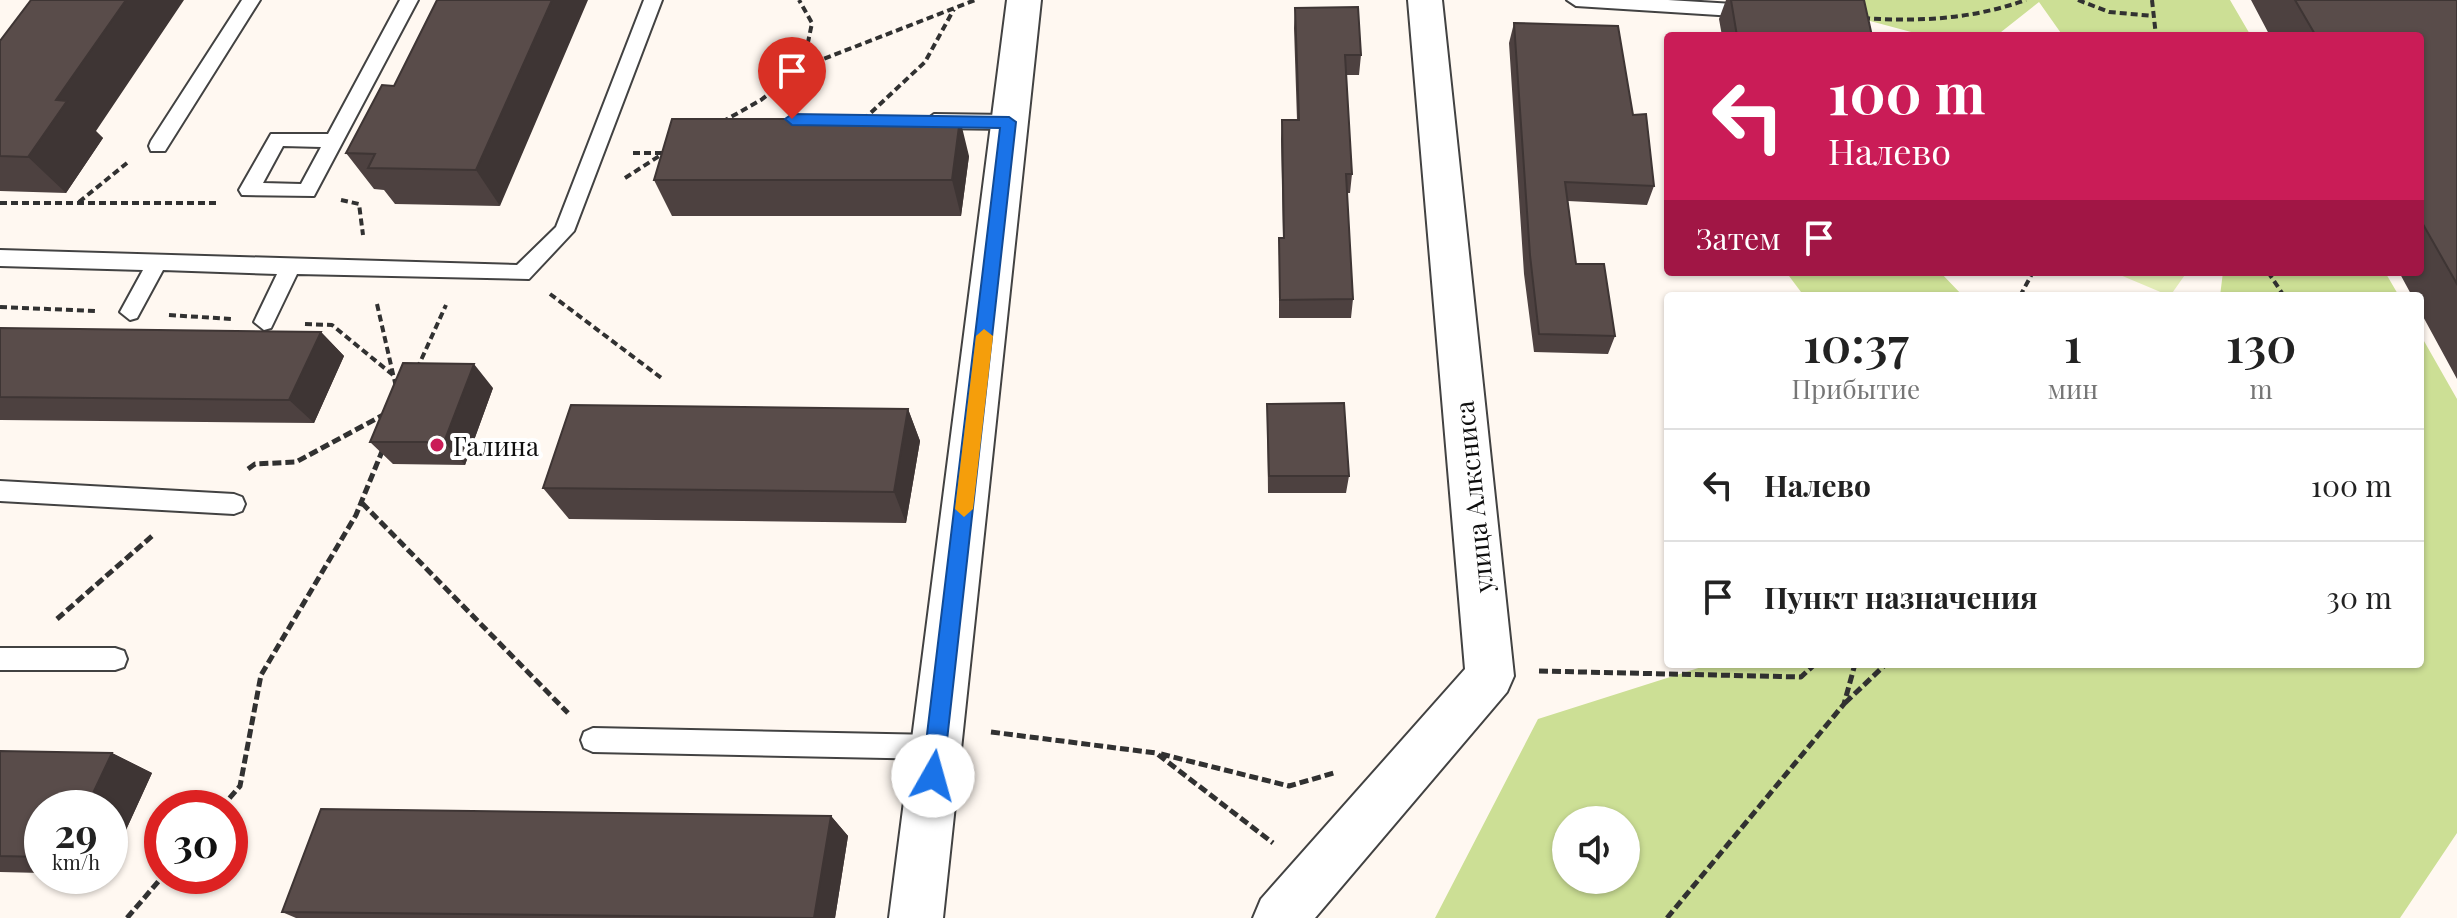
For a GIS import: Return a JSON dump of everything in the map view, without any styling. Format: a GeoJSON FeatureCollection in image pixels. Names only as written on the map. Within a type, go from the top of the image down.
{"type":"FeatureCollection","features":[{"type":"Feature","properties":{"kind":"street"},"geometry":{"type":"LineString","coordinates":[[916,918],[1024,0]]}},
{"type":"Feature","properties":{"kind":"street","name":"улица Алксниса"},"geometry":{"type":"LineString","coordinates":[[1280,918],[1490,676],[1425,0]]}},
{"type":"Feature","properties":{"kind":"lane"},"geometry":{"type":"LineString","coordinates":[[163,138],[251,0]]}},
{"type":"Feature","properties":{"kind":"lane"},"geometry":{"type":"LineString","coordinates":[[334,141],[278,139],[249,190],[307,191],[334,141],[409,0]]}},
{"type":"Feature","properties":{"kind":"lane"},"geometry":{"type":"LineString","coordinates":[[0,258],[522,273],[564,231],[653,0]]}},
{"type":"Feature","properties":{"kind":"lane"},"geometry":{"type":"LineString","coordinates":[[1576,0],[1771,12]]}},
{"type":"Feature","properties":{"kind":"lane"},"geometry":{"type":"LineString","coordinates":[[863,120],[1009,122]]}},
{"type":"Feature","properties":{"kind":"lane"},"geometry":{"type":"LineString","coordinates":[[130,312],[157,262]]}},
{"type":"Feature","properties":{"kind":"lane"},"geometry":{"type":"LineString","coordinates":[[264,322],[291,266]]}},
{"type":"Feature","properties":{"kind":"lane"},"geometry":{"type":"LineString","coordinates":[[0,491],[234,504]]}},
{"type":"Feature","properties":{"kind":"lane"},"geometry":{"type":"LineString","coordinates":[[0,659],[115,659]]}},
{"type":"Feature","properties":{"kind":"lane"},"geometry":{"type":"LineString","coordinates":[[593,740],[937,736]]}},
{"type":"Feature","properties":{"kind":"path"},"geometry":{"type":"LineString","coordinates":[[792,119],[812,23],[799,0]]}},
{"type":"Feature","properties":{"kind":"path"},"geometry":{"type":"LineString","coordinates":[[719,123],[761,100],[803,67],[975,0]]}},
{"type":"Feature","properties":{"kind":"path"},"geometry":{"type":"LineString","coordinates":[[1859,18],[1932,23],[1989,14],[2026,0]]}},
{"type":"Feature","properties":{"kind":"path"},"geometry":{"type":"LineString","coordinates":[[2078,0],[2109,12],[2154,16]]}},
{"type":"Feature","properties":{"kind":"path"},"geometry":{"type":"LineString","coordinates":[[2152,0],[2156,32]]}},
{"type":"Feature","properties":{"kind":"path"},"geometry":{"type":"LineString","coordinates":[[863,120],[925,62],[955,8]]}},
{"type":"Feature","properties":{"kind":"path"},"geometry":{"type":"LineString","coordinates":[[79,202],[163,138]]}},
{"type":"Feature","properties":{"kind":"path"},"geometry":{"type":"LineString","coordinates":[[570,213],[678,146]]}},
{"type":"Feature","properties":{"kind":"path"},"geometry":{"type":"LineString","coordinates":[[307,191],[359,204]]}},
{"type":"Feature","properties":{"kind":"path"},"geometry":{"type":"LineString","coordinates":[[0,203],[219,203]]}},
{"type":"Feature","properties":{"kind":"path"},"geometry":{"type":"LineString","coordinates":[[328,204],[359,204]]}},
{"type":"Feature","properties":{"kind":"path"},"geometry":{"type":"LineString","coordinates":[[359,204],[368,269],[397,390]]}},
{"type":"Feature","properties":{"kind":"path"},"geometry":{"type":"LineString","coordinates":[[414,376],[461,272]]}},
{"type":"Feature","properties":{"kind":"path"},"geometry":{"type":"LineString","coordinates":[[522,273],[664,380]]}},
{"type":"Feature","properties":{"kind":"path"},"geometry":{"type":"LineString","coordinates":[[0,307],[332,325],[393,375]]}},
{"type":"Feature","properties":{"kind":"path"},"geometry":{"type":"LineString","coordinates":[[237,790],[240,786],[261,675],[362,503],[384,447]]}},
{"type":"Feature","properties":{"kind":"path"},"geometry":{"type":"LineString","coordinates":[[362,503],[593,740]]}},
{"type":"Feature","properties":{"kind":"path"},"geometry":{"type":"LineString","coordinates":[[1471,698],[1532,671],[1801,677],[1811,668]]}},
{"type":"Feature","properties":{"kind":"path"},"geometry":{"type":"LineString","coordinates":[[1844,704],[1854,668]]}},
{"type":"Feature","properties":{"kind":"path"},"geometry":{"type":"LineString","coordinates":[[1667,918],[1844,704],[1882,668]]}},
{"type":"Feature","properties":{"kind":"path"},"geometry":{"type":"LineString","coordinates":[[937,736],[1156,753],[1289,786],[1348,769]]}},
{"type":"Feature","properties":{"kind":"path"},"geometry":{"type":"LineString","coordinates":[[1156,753],[1316,876]]}},
{"type":"Feature","properties":{"kind":"path"},"geometry":{"type":"LineString","coordinates":[[127,918],[148,894]]}},
{"type":"Feature","properties":{"kind":"green space"},"geometry":{"type":"Polygon","coordinates":[[[1792,0],[2230,0],[2249,32],[2060,32],[2039,2],[2001,32],[1911,32],[1792,0]]]}},
{"type":"Feature","properties":{"kind":"green space"},"geometry":{"type":"Polygon","coordinates":[[[1789,276],[1944,276],[1959,292],[1801,292],[1789,276]]]}},
{"type":"Feature","properties":{"kind":"green space"},"geometry":{"type":"Polygon","coordinates":[[[2122,276],[2184,276],[2173,292],[2160,292],[2122,276]]]}},
{"type":"Feature","properties":{"kind":"green space"},"geometry":{"type":"Polygon","coordinates":[[[2222,276],[2387,276],[2397,292],[2220,292],[2222,276]]]}},
{"type":"Feature","properties":{"kind":"green space"},"geometry":{"type":"Polygon","coordinates":[[[2424,341],[2457,399],[2457,833],[2400,918],[1435,918],[1538,719],[1698,668],[2424,668],[2424,341]]]}},
{"type":"Feature","properties":{"kind":"building"},"geometry":{"type":"Polygon","coordinates":[[[31,0],[126,0],[56,100],[67,101],[28,157],[0,156],[0,41],[31,0]]]}},
{"type":"Feature","properties":{"kind":"building"},"geometry":{"type":"Polygon","coordinates":[[[437,0],[552,0],[476,170],[368,168],[375,154],[346,153],[382,85],[394,86],[437,0]]]}},
{"type":"Feature","properties":{"kind":"building"},"geometry":{"type":"Polygon","coordinates":[[[1731,0],[1864,0],[1871,32],[1736,32],[1731,0]]]}},
{"type":"Feature","properties":{"kind":"building"},"geometry":{"type":"Polygon","coordinates":[[[2295,0],[2457,0],[2457,284],[2424,226],[2424,32],[2314,32],[2295,0]]]}},
{"type":"Feature","properties":{"kind":"building"},"geometry":{"type":"Polygon","coordinates":[[[1358,7],[1361,55],[1345,55],[1352,174],[1346,174],[1353,299],[1280,300],[1279,238],[1284,238],[1282,120],[1299,120],[1295,8],[1358,7]]]}},
{"type":"Feature","properties":{"kind":"building"},"geometry":{"type":"Polygon","coordinates":[[[1514,23],[1618,26],[1633,115],[1646,114],[1654,186],[1565,182],[1576,264],[1604,264],[1615,336],[1539,334],[1530,255],[1514,23]]]}},
{"type":"Feature","properties":{"kind":"building"},"geometry":{"type":"Polygon","coordinates":[[[672,119],[960,119],[952,180],[654,180],[672,119]]]}},
{"type":"Feature","properties":{"kind":"building"},"geometry":{"type":"Polygon","coordinates":[[[0,328],[321,332],[289,400],[0,397],[0,328]]]}},
{"type":"Feature","properties":{"kind":"building"},"geometry":{"type":"Polygon","coordinates":[[[403,363],[474,364],[444,442],[370,442],[403,363]]]}},
{"type":"Feature","properties":{"kind":"building"},"geometry":{"type":"Polygon","coordinates":[[[1344,403],[1349,476],[1269,476],[1267,404],[1344,403]]]}},
{"type":"Feature","properties":{"kind":"building"},"geometry":{"type":"Polygon","coordinates":[[[571,405],[908,409],[894,492],[543,488],[571,405]]]}},
{"type":"Feature","properties":{"kind":"building"},"geometry":{"type":"Polygon","coordinates":[[[0,751],[112,753],[95,790],[24,790],[24,857],[0,856],[0,751]]]}},
{"type":"Feature","properties":{"kind":"building"},"geometry":{"type":"Polygon","coordinates":[[[321,809],[831,816],[814,918],[282,912],[321,809]]]}},
{"type":"Feature","properties":{"kind":"slow traffic"},"geometry":{"type":"LineString","coordinates":[[964,509],[984,336]]}},
{"type":"Feature","properties":{"kind":"place","name":"Галина"},"geometry":{"type":"Point","coordinates":[437,445]}},
{"type":"Feature","properties":{"kind":"route"},"geometry":{"type":"LineString","coordinates":[[792,119],[1009,122],[933,776]]}}]}
